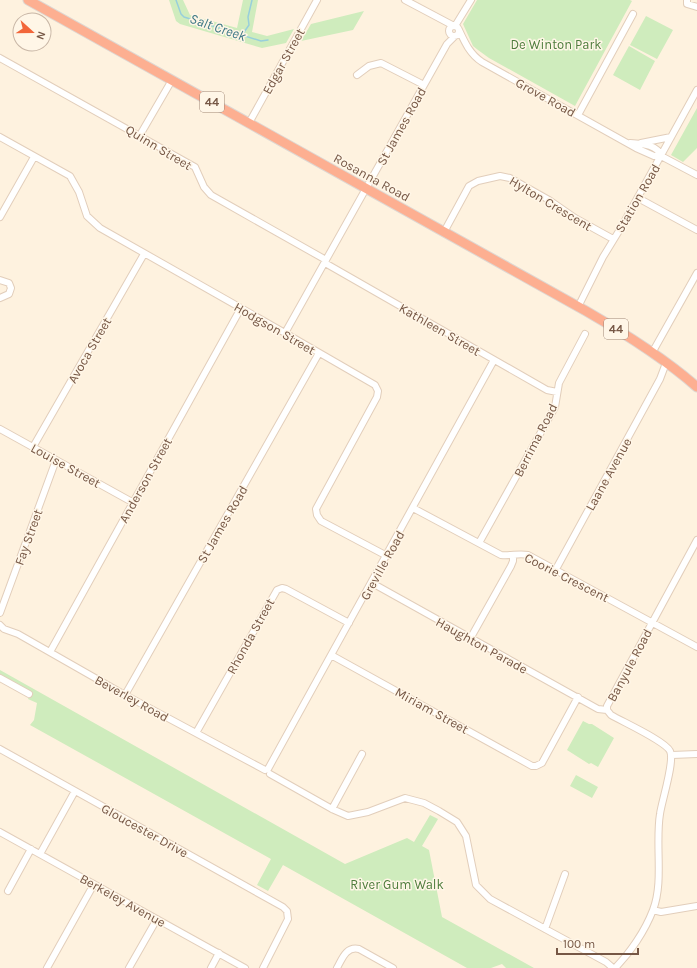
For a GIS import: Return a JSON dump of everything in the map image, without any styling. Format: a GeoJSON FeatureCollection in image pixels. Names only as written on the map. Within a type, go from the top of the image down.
{"type":"FeatureCollection","features":[{"type":"Feature","properties":{"kind":"highway","name":"Rosanna Road"},"geometry":{"type":"LineString","coordinates":[[28,0],[625,334],[697,387]]}},
{"type":"Feature","properties":{"kind":"street","name":"Edgar Street"},"geometry":{"type":"LineString","coordinates":[[249,123],[317,0]]}},
{"type":"Feature","properties":{"kind":"street","name":"Grove Road"},"geometry":{"type":"LineString","coordinates":[[405,0],[435,17],[454,31],[473,55],[482,62],[636,148],[653,156],[661,156],[697,175]]}},
{"type":"Feature","properties":{"kind":"street","name":"St James Road"},"geometry":{"type":"LineString","coordinates":[[285,333],[448,44],[470,0]]}},
{"type":"Feature","properties":{"kind":"street"},"geometry":{"type":"LineString","coordinates":[[687,0],[687,4],[697,7]]}},
{"type":"Feature","properties":{"kind":"street"},"geometry":{"type":"LineString","coordinates":[[578,115],[633,14]]}},
{"type":"Feature","properties":{"kind":"street","name":"Quinn Street"},"geometry":{"type":"LineString","coordinates":[[0,58],[140,135],[195,168],[204,187],[211,195],[325,262]]}},
{"type":"Feature","properties":{"kind":"street"},"geometry":{"type":"LineString","coordinates":[[358,75],[369,66],[381,63],[424,85]]}},
{"type":"Feature","properties":{"kind":"street"},"geometry":{"type":"LineString","coordinates":[[140,135],[172,80]]}},
{"type":"Feature","properties":{"kind":"street","name":"Station Road"},"geometry":{"type":"LineString","coordinates":[[578,307],[594,273],[638,198],[697,90]]}},
{"type":"Feature","properties":{"kind":"street","name":"Hodgson Street"},"geometry":{"type":"LineString","coordinates":[[0,137],[70,176],[79,192],[87,216],[100,228],[375,385],[378,391],[378,397],[316,509],[321,521],[387,556]]}},
{"type":"Feature","properties":{"kind":"street"},"geometry":{"type":"LineString","coordinates":[[638,143],[671,137]]}},
{"type":"Feature","properties":{"kind":"street","name":"Grove Road"},"geometry":{"type":"LineString","coordinates":[[628,143],[647,145],[660,152],[661,156]]}},
{"type":"Feature","properties":{"kind":"street"},"geometry":{"type":"LineString","coordinates":[[0,217],[34,157]]}},
{"type":"Feature","properties":{"kind":"street","name":"Hylton Crescent"},"geometry":{"type":"LineString","coordinates":[[444,232],[467,189],[472,184],[478,181],[500,176],[510,178],[549,200],[575,218],[613,239]]}},
{"type":"Feature","properties":{"kind":"street"},"geometry":{"type":"LineString","coordinates":[[638,198],[697,230]]}},
{"type":"Feature","properties":{"kind":"street","name":"Avoca Street"},"geometry":{"type":"LineString","coordinates":[[33,447],[144,254]]}},
{"type":"Feature","properties":{"kind":"street","name":"Kathleen Street"},"geometry":{"type":"LineString","coordinates":[[325,262],[547,390],[557,392]]}},
{"type":"Feature","properties":{"kind":"street"},"geometry":{"type":"LineString","coordinates":[[652,353],[697,272]]}},
{"type":"Feature","properties":{"kind":"street"},"geometry":{"type":"LineString","coordinates":[[0,280],[8,283],[11,288],[9,294],[0,298]]}},
{"type":"Feature","properties":{"kind":"street","name":"Anderson Street"},"geometry":{"type":"LineString","coordinates":[[50,652],[241,308]]}},
{"type":"Feature","properties":{"kind":"street","name":"Berrima Road"},"geometry":{"type":"LineString","coordinates":[[479,543],[555,407],[559,383],[585,334]]}},
{"type":"Feature","properties":{"kind":"street","name":"St James Road"},"geometry":{"type":"LineString","coordinates":[[125,695],[319,353]]}},
{"type":"Feature","properties":{"kind":"street","name":"Greville Road"},"geometry":{"type":"LineString","coordinates":[[268,771],[494,360]]}},
{"type":"Feature","properties":{"kind":"street","name":"Laane Avenue"},"geometry":{"type":"LineString","coordinates":[[556,569],[668,365]]}},
{"type":"Feature","properties":{"kind":"street","name":"Louise Street"},"geometry":{"type":"LineString","coordinates":[[0,429],[132,502]]}},
{"type":"Feature","properties":{"kind":"street","name":"Fay Street"},"geometry":{"type":"LineString","coordinates":[[0,614],[56,460]]}},
{"type":"Feature","properties":{"kind":"street","name":"Coorie Crescent"},"geometry":{"type":"LineString","coordinates":[[413,508],[501,555],[513,555],[520,553],[528,555],[697,647]]}},
{"type":"Feature","properties":{"kind":"street","name":"Banyule Road"},"geometry":{"type":"LineString","coordinates":[[672,755],[666,746],[611,715],[607,708],[697,540]]}},
{"type":"Feature","properties":{"kind":"street"},"geometry":{"type":"LineString","coordinates":[[470,639],[511,566],[513,562],[513,555]]}},
{"type":"Feature","properties":{"kind":"street","name":"Haughton Parade"},"geometry":{"type":"LineString","coordinates":[[372,583],[598,709],[607,708]]}},
{"type":"Feature","properties":{"kind":"street","name":"Rhonda Street"},"geometry":{"type":"LineString","coordinates":[[196,733],[276,591],[286,589],[349,623]]}},
{"type":"Feature","properties":{"kind":"street","name":"Beverley Road"},"geometry":{"type":"LineString","coordinates":[[1,627],[50,652],[125,695],[268,771],[332,809],[348,816],[368,812],[405,798],[424,803],[439,811],[457,822],[466,836],[476,885],[490,899],[606,962],[614,968]]}},
{"type":"Feature","properties":{"kind":"street","name":"Miriam Street"},"geometry":{"type":"LineString","coordinates":[[331,654],[532,766],[542,763],[578,697]]}},
{"type":"Feature","properties":{"kind":"street"},"geometry":{"type":"LineString","coordinates":[[0,678],[29,694]]}},
{"type":"Feature","properties":{"kind":"street","name":"Gloucester Drive"},"geometry":{"type":"LineString","coordinates":[[0,749],[283,907],[288,914],[287,921],[264,965]]}},
{"type":"Feature","properties":{"kind":"street"},"geometry":{"type":"LineString","coordinates":[[332,809],[362,754]]}},
{"type":"Feature","properties":{"kind":"street"},"geometry":{"type":"LineString","coordinates":[[614,968],[622,962],[639,937],[653,910],[657,894],[662,799],[672,762],[672,755],[697,754]]}},
{"type":"Feature","properties":{"kind":"street"},"geometry":{"type":"LineString","coordinates":[[40,854],[75,791]]}},
{"type":"Feature","properties":{"kind":"street","name":"Berkeley Avenue"},"geometry":{"type":"LineString","coordinates":[[0,832],[245,968]]}},
{"type":"Feature","properties":{"kind":"street"},"geometry":{"type":"LineString","coordinates":[[8,891],[31,849]]}},
{"type":"Feature","properties":{"kind":"street"},"geometry":{"type":"LineString","coordinates":[[545,929],[565,874]]}},
{"type":"Feature","properties":{"kind":"street"},"geometry":{"type":"LineString","coordinates":[[47,968],[94,884]]}},
{"type":"Feature","properties":{"kind":"street"},"geometry":{"type":"LineString","coordinates":[[653,910],[660,912],[697,906]]}},
{"type":"Feature","properties":{"kind":"street"},"geometry":{"type":"LineString","coordinates":[[129,968],[157,919]]}},
{"type":"Feature","properties":{"kind":"street"},"geometry":{"type":"LineString","coordinates":[[337,968],[346,952],[354,948],[359,949],[393,968]]}},
{"type":"Feature","properties":{"kind":"street"},"geometry":{"type":"LineString","coordinates":[[211,968],[220,953]]}},
{"type":"Feature","properties":{"kind":"street"},"geometry":{"type":"LineString","coordinates":[[259,968],[264,965]]}},
{"type":"Feature","properties":{"kind":"green space"},"geometry":{"type":"Polygon","coordinates":[[[169,0],[183,0],[190,15],[237,28],[243,0],[258,0],[252,32],[267,36],[294,29],[286,43],[262,48],[180,24],[176,21],[169,0]]]}},
{"type":"Feature","properties":{"kind":"green space","name":"De Winton Park"},"geometry":{"type":"Polygon","coordinates":[[[477,0],[632,1],[575,106],[489,58],[473,46],[463,24],[477,0]]]}},
{"type":"Feature","properties":{"kind":"green space"},"geometry":{"type":"Polygon","coordinates":[[[364,11],[353,30],[301,41],[311,24],[364,11]]]}},
{"type":"Feature","properties":{"kind":"green space"},"geometry":{"type":"Polygon","coordinates":[[[646,16],[673,30],[657,59],[630,45],[646,16]]]}},
{"type":"Feature","properties":{"kind":"green space"},"geometry":{"type":"Polygon","coordinates":[[[629,46],[655,61],[640,90],[613,75],[629,46]]]}},
{"type":"Feature","properties":{"kind":"green space"},"geometry":{"type":"Polygon","coordinates":[[[697,108],[697,148],[683,162],[671,155],[697,108]]]}},
{"type":"Feature","properties":{"kind":"green space","name":"River Gum Walk"},"geometry":{"type":"Polygon","coordinates":[[[0,670],[345,864],[407,838],[414,842],[430,815],[438,819],[422,846],[429,850],[442,917],[534,968],[506,968],[502,964],[491,968],[467,968],[283,865],[268,891],[257,885],[271,859],[30,725],[34,720],[37,703],[28,699],[30,692],[0,675],[0,670]]]}},
{"type":"Feature","properties":{"kind":"green space"},"geometry":{"type":"Polygon","coordinates":[[[583,721],[592,724],[614,738],[598,767],[591,763],[589,764],[567,750],[583,721]]]}},
{"type":"Feature","properties":{"kind":"green space"},"geometry":{"type":"Polygon","coordinates":[[[576,775],[598,787],[592,798],[570,786],[576,775]]]}},
{"type":"Feature","properties":{"kind":"waterway","name":"Salt Creek"},"geometry":{"type":"LineString","coordinates":[[176,0],[181,14],[184,17],[261,41],[268,40]]}},
{"type":"Feature","properties":{"kind":"waterway"},"geometry":{"type":"LineString","coordinates":[[242,35],[249,25],[248,17],[252,0]]}}]}
